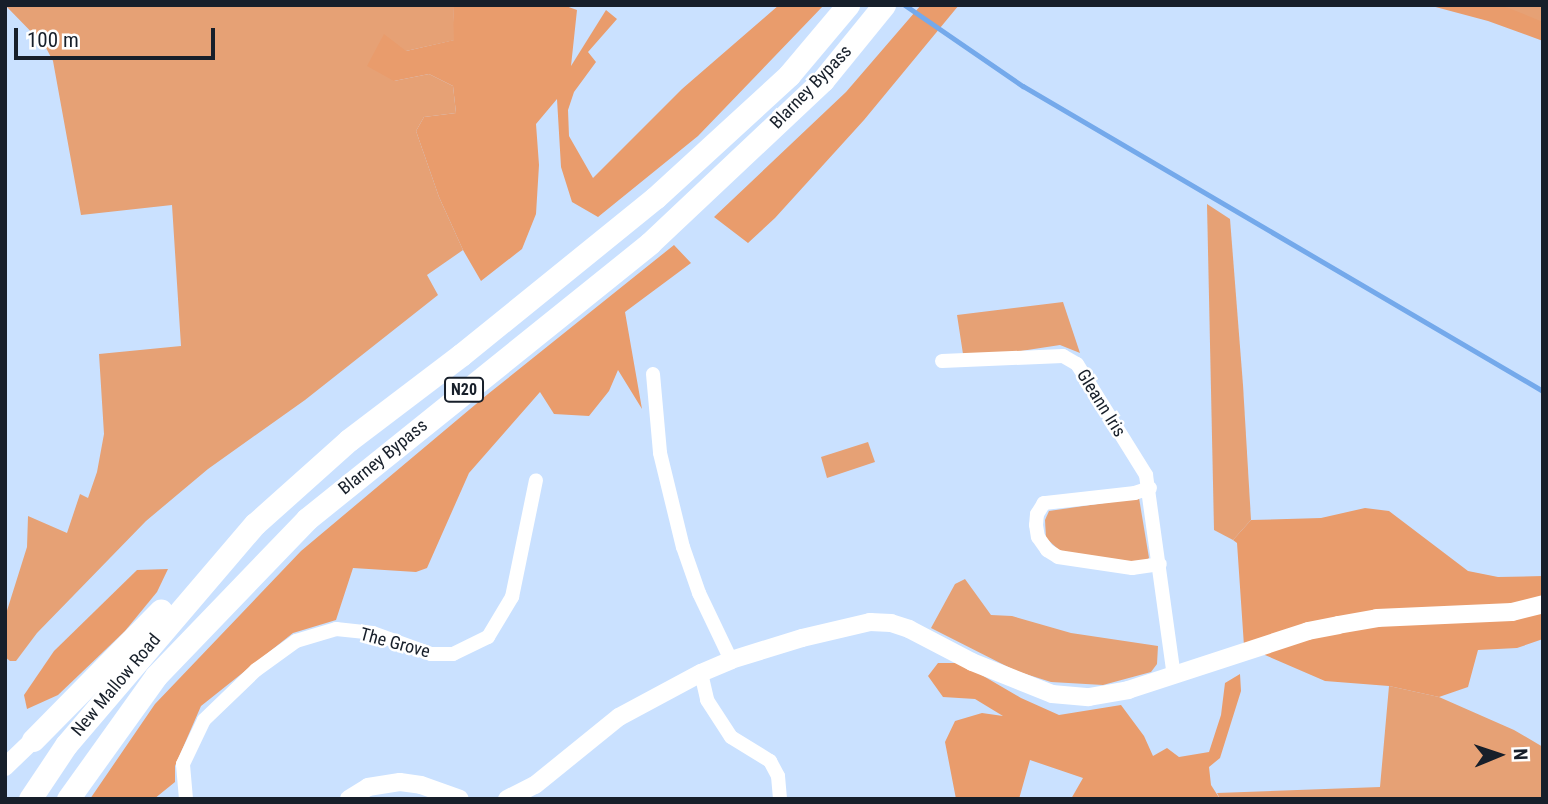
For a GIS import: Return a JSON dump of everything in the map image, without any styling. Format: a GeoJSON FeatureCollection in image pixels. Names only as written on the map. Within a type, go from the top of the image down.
{"type":"FeatureCollection","features":[{"type":"Feature","properties":{"kind":"highway","name":"Blarney Bypass"},"geometry":{"type":"LineString","coordinates":[[207,576],[255,524],[349,440],[461,355],[655,198],[789,75],[848,5]]}},
{"type":"Feature","properties":{"kind":"highway","name":"Blarney Bypass"},"geometry":{"type":"LineString","coordinates":[[68,799],[156,676],[307,519],[650,243],[823,80],[884,5]]}},
{"type":"Feature","properties":{"kind":"highway","name":"N20"},"geometry":{"type":"LineString","coordinates":[[33,740],[172,599],[207,576]]}},
{"type":"Feature","properties":{"kind":"highway","name":"New Mallow Road"},"geometry":{"type":"LineString","coordinates":[[30,799],[66,745],[207,576]]}},
{"type":"Feature","properties":{"kind":"street","name":"Gleann Iris"},"geometry":{"type":"LineString","coordinates":[[943,361],[1063,356],[1077,364],[1146,475],[1150,488],[1174,676]]}},
{"type":"Feature","properties":{"kind":"street"},"geometry":{"type":"LineString","coordinates":[[653,374],[660,453],[683,547],[699,593],[731,660]]}},
{"type":"Feature","properties":{"kind":"street","name":"The Grove"},"geometry":{"type":"LineString","coordinates":[[186,799],[183,764],[204,720],[256,670],[296,641],[336,629],[373,633],[431,654],[453,654],[488,637],[512,597],[536,480]]}},
{"type":"Feature","properties":{"kind":"street"},"geometry":{"type":"LineString","coordinates":[[1150,488],[1135,493],[1044,503],[1037,514],[1036,525],[1042,543],[1058,558],[1132,568],[1160,564]]}},
{"type":"Feature","properties":{"kind":"street"},"geometry":{"type":"LineString","coordinates":[[507,799],[535,785],[619,717],[701,673],[731,660],[802,638],[870,622],[891,623],[909,629],[992,671],[1052,694],[1089,697],[1128,690],[1308,631],[1364,620],[1512,612],[1543,604]]}},
{"type":"Feature","properties":{"kind":"street"},"geometry":{"type":"LineString","coordinates":[[701,673],[707,700],[731,737],[771,761],[778,776],[780,799]]}},
{"type":"Feature","properties":{"kind":"street"},"geometry":{"type":"LineString","coordinates":[[5,767],[33,740]]}},
{"type":"Feature","properties":{"kind":"street"},"geometry":{"type":"LineString","coordinates":[[349,799],[368,787],[400,782],[421,785],[460,799]]}},
{"type":"Feature","properties":{"kind":"shaded area"},"geometry":{"type":"Polygon","coordinates":[[[5,5],[453,5],[455,40],[406,51],[394,81],[429,74],[453,86],[456,113],[424,117],[416,131],[439,197],[463,250],[427,275],[438,295],[305,400],[208,469],[146,521],[37,633],[16,661],[5,657],[5,617],[27,547],[28,516],[67,533],[80,494],[88,498],[97,472],[104,434],[99,354],[181,346],[172,205],[81,215],[53,61],[45,46],[5,5]]]}},
{"type":"Feature","properties":{"kind":"shaded area"},"geometry":{"type":"Polygon","coordinates":[[[453,5],[563,5],[577,10],[571,66],[606,10],[617,19],[588,52],[596,62],[574,92],[568,110],[569,136],[593,178],[682,89],[779,5],[824,5],[698,136],[598,217],[572,202],[561,167],[557,99],[536,124],[539,165],[536,214],[522,249],[481,281],[463,250],[439,197],[416,131],[424,117],[456,113],[453,86],[429,74],[394,81],[367,66],[384,34],[406,51],[454,40],[453,5]]]}},
{"type":"Feature","properties":{"kind":"shaded area"},"geometry":{"type":"Polygon","coordinates":[[[921,5],[959,5],[864,120],[775,218],[748,243],[714,217],[846,92],[921,5]]]}},
{"type":"Feature","properties":{"kind":"shaded area"},"geometry":{"type":"Polygon","coordinates":[[[1428,5],[1501,5],[1543,22],[1543,41],[1488,21],[1428,5]]]}},
{"type":"Feature","properties":{"kind":"shaded area"},"geometry":{"type":"Polygon","coordinates":[[[1500,5],[1543,5],[1543,24],[1500,5]]]}},
{"type":"Feature","properties":{"kind":"shaded area"},"geometry":{"type":"Polygon","coordinates":[[[1207,204],[1230,219],[1243,385],[1251,520],[1233,540],[1214,530],[1207,204]]]}},
{"type":"Feature","properties":{"kind":"shaded area"},"geometry":{"type":"Polygon","coordinates":[[[674,245],[691,263],[625,312],[642,409],[618,370],[609,391],[589,416],[554,414],[540,392],[469,473],[427,568],[416,572],[353,568],[336,620],[293,633],[201,706],[175,766],[175,782],[154,799],[90,799],[155,704],[301,551],[488,394],[674,245]]]}},
{"type":"Feature","properties":{"kind":"shaded area"},"geometry":{"type":"Polygon","coordinates":[[[1063,302],[1080,353],[1060,345],[995,355],[963,354],[957,315],[1063,302]]]}},
{"type":"Feature","properties":{"kind":"shaded area"},"geometry":{"type":"Polygon","coordinates":[[[868,442],[875,462],[827,478],[821,457],[868,442]]]}},
{"type":"Feature","properties":{"kind":"shaded area"},"geometry":{"type":"Polygon","coordinates":[[[1139,498],[1149,558],[1144,563],[1074,556],[1060,551],[1046,538],[1045,520],[1049,511],[1139,498]]]}},
{"type":"Feature","properties":{"kind":"shaded area"},"geometry":{"type":"Polygon","coordinates":[[[1365,508],[1389,511],[1468,571],[1498,577],[1543,576],[1543,639],[1517,648],[1478,650],[1468,687],[1439,697],[1389,686],[1325,681],[1244,646],[1237,543],[1233,540],[1251,520],[1321,518],[1365,508]]]}},
{"type":"Feature","properties":{"kind":"shaded area"},"geometry":{"type":"Polygon","coordinates":[[[168,569],[157,592],[125,631],[58,695],[27,709],[24,695],[54,651],[137,570],[168,569]]]}},
{"type":"Feature","properties":{"kind":"shaded area"},"geometry":{"type":"Polygon","coordinates":[[[965,579],[991,615],[1012,616],[1071,633],[1158,646],[1157,664],[1151,672],[1103,685],[1051,682],[1016,671],[931,628],[955,584],[965,579]]]}},
{"type":"Feature","properties":{"kind":"shaded area"},"geometry":{"type":"Polygon","coordinates":[[[938,663],[961,663],[1021,698],[1059,715],[1121,705],[1144,736],[1153,756],[1167,748],[1179,757],[1209,752],[1221,715],[1225,683],[1240,674],[1241,691],[1220,758],[1209,767],[1211,785],[1220,799],[1071,799],[1083,778],[1030,760],[1019,799],[956,799],[945,742],[955,721],[982,713],[1003,716],[975,699],[943,697],[928,676],[938,663]]]}},
{"type":"Feature","properties":{"kind":"shaded area"},"geometry":{"type":"Polygon","coordinates":[[[1389,686],[1439,697],[1514,730],[1543,747],[1543,799],[1220,799],[1217,793],[1380,787],[1389,686]]]}},
{"type":"Feature","properties":{"kind":"waterway"},"geometry":{"type":"LineString","coordinates":[[905,5],[1023,86],[1543,391]]}}]}
